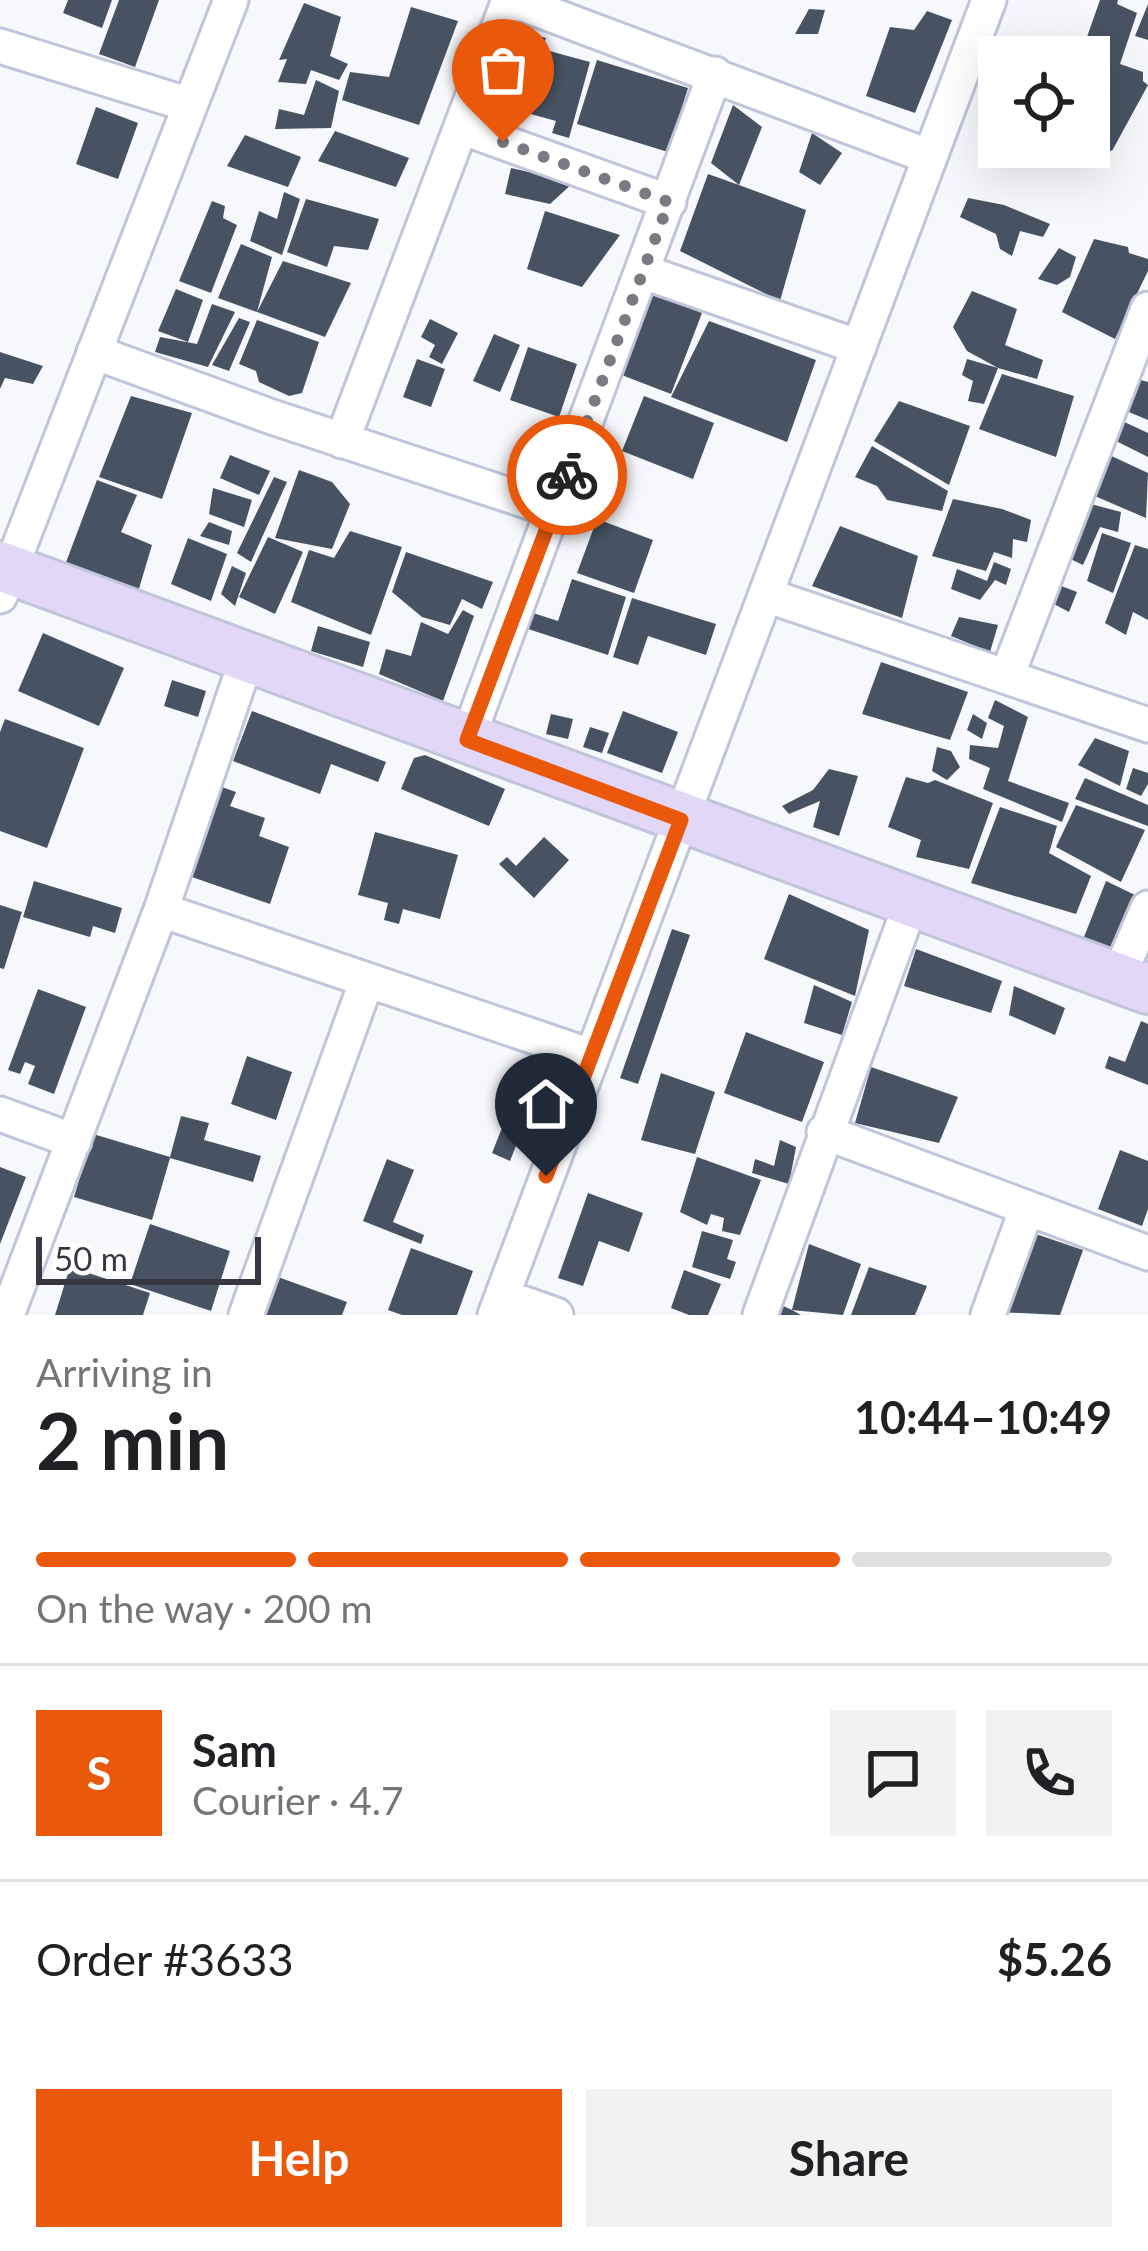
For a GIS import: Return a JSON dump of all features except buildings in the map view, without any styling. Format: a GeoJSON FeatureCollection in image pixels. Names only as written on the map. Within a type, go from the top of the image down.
{"type":"FeatureCollection","features":[{"type":"Feature","properties":{"kind":"main road"},"geometry":{"type":"LineString","coordinates":[[3,577],[247,658],[1133,984]]}},
{"type":"Feature","properties":{"kind":"street"},"geometry":{"type":"LineString","coordinates":[[3,577],[231,0]]}},
{"type":"Feature","properties":{"kind":"street"},"geometry":{"type":"LineString","coordinates":[[342,440],[511,0],[930,158]]}},
{"type":"Feature","properties":{"kind":"street"},"geometry":{"type":"LineString","coordinates":[[556,1315],[498,1306],[988,0]]}},
{"type":"Feature","properties":{"kind":"street"},"geometry":{"type":"LineString","coordinates":[[0,46],[190,105]]}},
{"type":"Feature","properties":{"kind":"street"},"geometry":{"type":"LineString","coordinates":[[467,740],[715,74]]}},
{"type":"Feature","properties":{"kind":"street"},"geometry":{"type":"LineString","coordinates":[[461,127],[669,202]]}},
{"type":"Feature","properties":{"kind":"street"},"geometry":{"type":"LineString","coordinates":[[644,272],[859,347]]}},
{"type":"Feature","properties":{"kind":"street"},"geometry":{"type":"LineString","coordinates":[[1007,676],[1148,309]]}},
{"type":"Feature","properties":{"kind":"street"},"geometry":{"type":"LineString","coordinates":[[94,352],[554,510]]}},
{"type":"Feature","properties":{"kind":"street"},"geometry":{"type":"LineString","coordinates":[[766,595],[1148,725]]}},
{"type":"Feature","properties":{"kind":"street"},"geometry":{"type":"LineString","coordinates":[[7,1315],[161,910],[247,658]]}},
{"type":"Feature","properties":{"kind":"street"},"geometry":{"type":"LineString","coordinates":[[760,1315],[911,903]]}},
{"type":"Feature","properties":{"kind":"street"},"geometry":{"type":"LineString","coordinates":[[1133,984],[1148,908]]}},
{"type":"Feature","properties":{"kind":"street"},"geometry":{"type":"LineString","coordinates":[[161,910],[591,1056]]}},
{"type":"Feature","properties":{"kind":"street"},"geometry":{"type":"LineString","coordinates":[[246,1315],[367,980]]}},
{"type":"Feature","properties":{"kind":"street"},"geometry":{"type":"LineString","coordinates":[[0,1114],[74,1141]]}},
{"type":"Feature","properties":{"kind":"street"},"geometry":{"type":"LineString","coordinates":[[824,1132],[1148,1253]]}},
{"type":"Feature","properties":{"kind":"street"},"geometry":{"type":"LineString","coordinates":[[988,1315],[1027,1208]]}},
{"type":"Feature","properties":{"kind":"way so far"},"geometry":{"type":"LineString","coordinates":[[503,142],[669,202],[567,475]]}},
{"type":"Feature","properties":{"kind":"route"},"geometry":{"type":"LineString","coordinates":[[546,1176],[681,820],[467,740],[567,475]]}}]}
